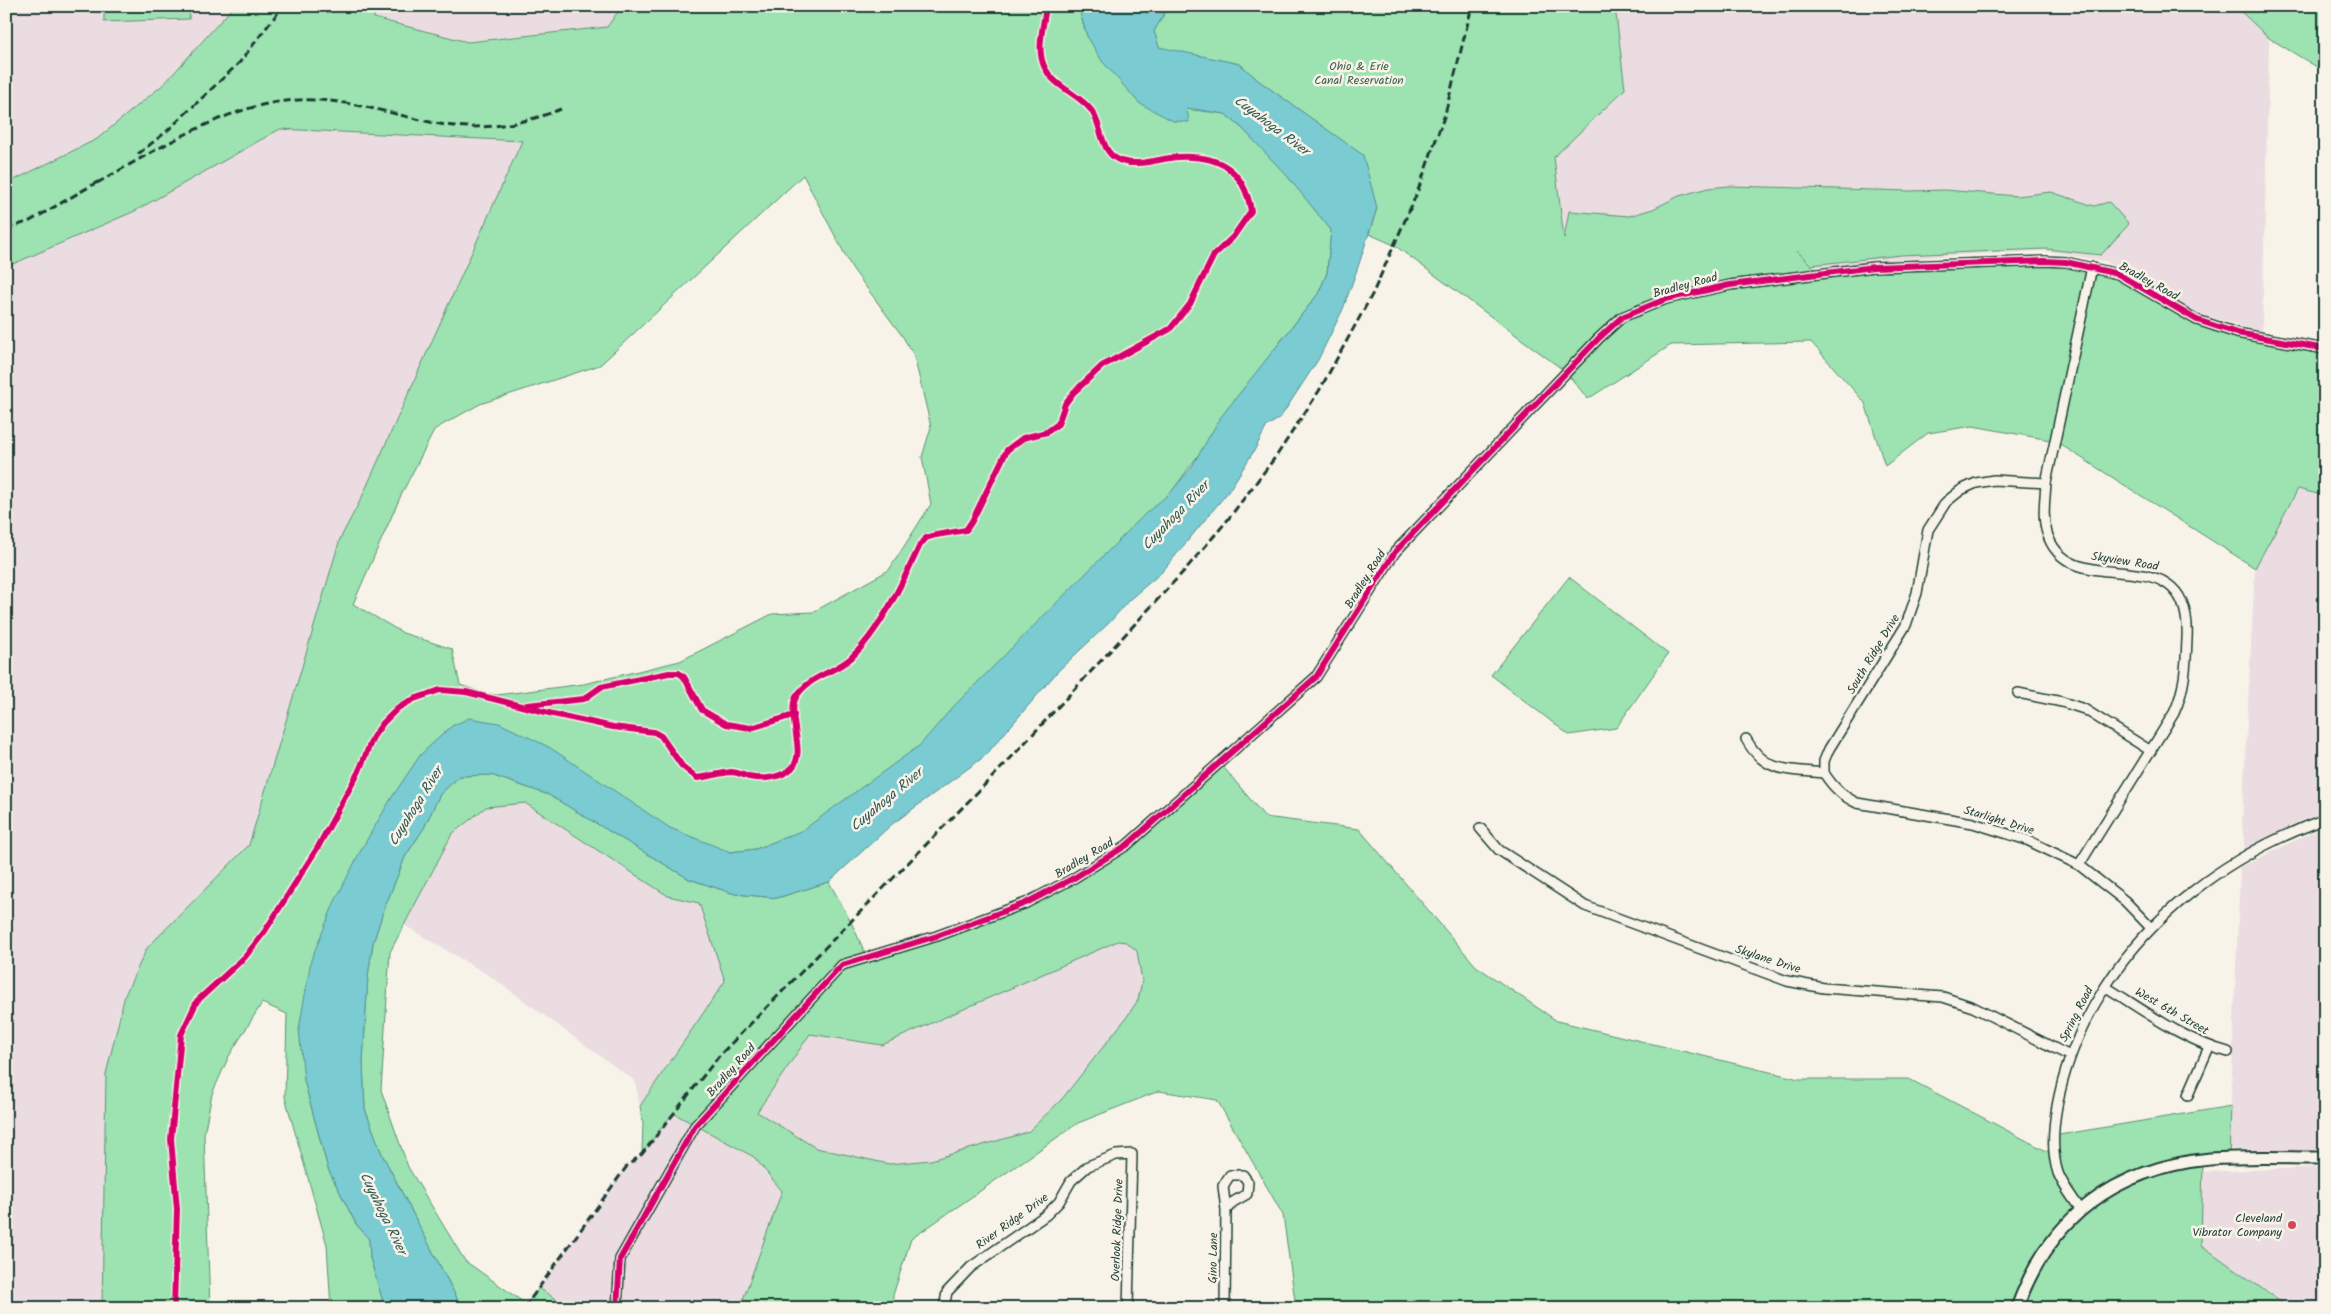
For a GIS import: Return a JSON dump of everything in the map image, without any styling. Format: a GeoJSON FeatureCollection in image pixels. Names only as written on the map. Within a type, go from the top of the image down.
{"type":"FeatureCollection","features":[{"type":"Feature","properties":{"kind":"street","name":"Bradley Road"},"geometry":{"type":"LineString","coordinates":[[617,1308],[620,1259],[694,1126],[842,965],[937,936],[1026,903],[1074,878],[1127,845],[1316,677],[1395,552],[1599,338],[1622,317],[1666,299],[1730,285],[1874,267],[2044,261],[2092,267],[2118,274],[2197,320],[2236,333],[2325,349]]}},
{"type":"Feature","properties":{"kind":"street","name":"Skyview Road"},"geometry":{"type":"LineString","coordinates":[[2079,865],[2174,713],[2185,685],[2188,624],[2183,605],[2175,589],[2164,580],[2141,574],[2087,568],[2074,564],[2064,558],[2047,534],[2044,518],[2046,484],[2092,267]]}},
{"type":"Feature","properties":{"kind":"street","name":"South Ridge Drive"},"geometry":{"type":"LineString","coordinates":[[1824,773],[1824,761],[1829,749],[1906,625],[1917,594],[1928,530],[1946,502],[1960,490],[1976,483],[1994,480],[2046,484]]}},
{"type":"Feature","properties":{"kind":"street"},"geometry":{"type":"LineString","coordinates":[[2018,693],[2062,702],[2084,709],[2151,751]]}},
{"type":"Feature","properties":{"kind":"street"},"geometry":{"type":"LineString","coordinates":[[1746,739],[1760,760],[1773,768],[1824,773]]}},
{"type":"Feature","properties":{"kind":"street","name":"Starlight Drive"},"geometry":{"type":"LineString","coordinates":[[1824,773],[1831,784],[1846,798],[1857,803],[1973,823],[2027,840],[2079,865],[2125,901],[2151,928]]}},
{"type":"Feature","properties":{"kind":"street","name":"Spring Road"},"geometry":{"type":"LineString","coordinates":[[2080,1209],[2059,1174],[2053,1136],[2060,1091],[2070,1056],[2106,987],[2124,960],[2151,928],[2173,907],[2213,877],[2290,833],[2325,819]]}},
{"type":"Feature","properties":{"kind":"street","name":"Skylane Drive"},"geometry":{"type":"LineString","coordinates":[[1480,828],[1499,850],[1585,906],[1787,981],[1824,988],[1943,997],[1972,1007],[2070,1056]]}},
{"type":"Feature","properties":{"kind":"street","name":"West 6th Street"},"geometry":{"type":"LineString","coordinates":[[2106,987],[2183,1034],[2209,1047],[2228,1052]]}},
{"type":"Feature","properties":{"kind":"street"},"geometry":{"type":"LineString","coordinates":[[2188,1095],[2209,1047]]}},
{"type":"Feature","properties":{"kind":"street","name":"River Ridge Drive"},"geometry":{"type":"LineString","coordinates":[[944,1308],[947,1292],[971,1267],[1046,1215],[1059,1202],[1072,1181],[1088,1166],[1116,1155],[1132,1154]]}},
{"type":"Feature","properties":{"kind":"street","name":"Overlook Ridge Drive"},"geometry":{"type":"LineString","coordinates":[[1128,1308],[1132,1154]]}},
{"type":"Feature","properties":{"kind":"street"},"geometry":{"type":"LineString","coordinates":[[2017,1308],[2027,1280],[2046,1248],[2080,1209],[2130,1178],[2182,1163],[2211,1159],[2325,1158]]}},
{"type":"Feature","properties":{"kind":"street","name":"Gino Lane"},"geometry":{"type":"LineString","coordinates":[[1225,1308],[1226,1210]]}},
{"type":"Feature","properties":{"kind":"shaded area"},"geometry":{"type":"Polygon","coordinates":[[[6,6],[234,6],[165,83],[97,139],[6,184],[6,6]]]}},
{"type":"Feature","properties":{"kind":"shaded area"},"geometry":{"type":"Polygon","coordinates":[[[331,6],[622,6],[607,27],[468,42],[331,6]]]}},
{"type":"Feature","properties":{"kind":"shaded area"},"geometry":{"type":"Polygon","coordinates":[[[1615,6],[2270,6],[2262,332],[2199,314],[2105,261],[2046,251],[1942,256],[1815,268],[1752,208],[1564,240],[1553,157],[1625,89],[1615,6]]]}},
{"type":"Feature","properties":{"kind":"shaded area"},"geometry":{"type":"Polygon","coordinates":[[[280,129],[522,141],[361,499],[340,539],[233,902],[147,948],[125,995],[118,1018],[108,1074],[102,1308],[6,1308],[6,267],[135,211],[280,129]]]}},
{"type":"Feature","properties":{"kind":"shaded area"},"geometry":{"type":"Polygon","coordinates":[[[2298,489],[2325,496],[2325,812],[2298,822],[2245,850],[2242,823],[2255,568],[2298,489]]]}},
{"type":"Feature","properties":{"kind":"shaded area"},"geometry":{"type":"Polygon","coordinates":[[[525,803],[668,896],[699,902],[725,981],[640,1106],[635,1081],[490,976],[404,925],[452,834],[486,807],[525,803]]]}},
{"type":"Feature","properties":{"kind":"shaded area"},"geometry":{"type":"Polygon","coordinates":[[[2325,826],[2325,1152],[2229,1149],[2240,867],[2325,826]]]}},
{"type":"Feature","properties":{"kind":"shaded area"},"geometry":{"type":"Polygon","coordinates":[[[1118,941],[1125,942],[1137,951],[1142,981],[1138,1000],[1062,1099],[1028,1132],[931,1160],[889,1164],[816,1148],[757,1112],[810,1034],[882,1045],[1118,941]]]}},
{"type":"Feature","properties":{"kind":"shaded area"},"geometry":{"type":"Polygon","coordinates":[[[673,1113],[754,1157],[782,1192],[740,1308],[569,1308],[539,1288],[627,1166],[641,1154],[673,1113]]]}},
{"type":"Feature","properties":{"kind":"shaded area"},"geometry":{"type":"Polygon","coordinates":[[[2325,1167],[2325,1308],[2200,1308],[2202,1172],[2325,1167]]]}},
{"type":"Feature","properties":{"kind":"green space"},"geometry":{"type":"Polygon","coordinates":[[[104,6],[190,6],[189,19],[104,22],[104,6]]]}},
{"type":"Feature","properties":{"kind":"green space"},"geometry":{"type":"Polygon","coordinates":[[[234,6],[375,6],[374,18],[468,42],[607,27],[622,6],[1078,6],[1087,36],[1139,103],[1225,114],[1242,128],[1306,194],[1314,209],[1331,230],[1327,273],[1318,294],[1280,342],[1170,494],[927,749],[829,821],[756,849],[730,852],[663,829],[461,722],[452,726],[421,755],[389,816],[304,1080],[328,1169],[356,1224],[369,1239],[370,1258],[385,1308],[331,1308],[327,1245],[285,1097],[287,1014],[262,1003],[229,1056],[212,1094],[204,1134],[210,1308],[102,1308],[106,1074],[125,995],[147,948],[249,845],[340,539],[361,499],[522,141],[280,129],[135,211],[6,267],[6,184],[97,139],[165,83],[234,6]],[[803,175],[600,365],[480,404],[435,429],[402,493],[353,604],[403,633],[452,649],[460,685],[497,695],[584,684],[680,661],[772,614],[813,612],[889,570],[931,504],[922,457],[931,427],[914,356],[903,337],[852,268],[803,175]]]}},
{"type":"Feature","properties":{"kind":"green space","name":"Ohio & Erie Canal Reservation"},"geometry":{"type":"Polygon","coordinates":[[[1178,6],[1615,6],[1625,89],[1554,157],[1564,238],[1569,211],[1629,216],[1653,209],[1679,196],[1708,188],[1729,186],[1910,191],[1945,190],[2017,196],[2051,192],[2094,206],[2109,202],[2129,224],[2101,255],[2046,249],[1901,255],[1811,265],[1819,273],[2044,261],[2118,274],[2197,320],[2325,349],[2325,496],[2298,489],[2255,568],[2055,441],[1973,426],[1928,433],[1885,466],[1865,403],[1811,342],[1671,345],[1588,399],[1566,372],[1394,245],[1369,234],[1377,208],[1362,155],[1259,81],[1240,64],[1159,48],[1154,31],[1166,11],[1178,6]]]}},
{"type":"Feature","properties":{"kind":"green space"},"geometry":{"type":"Polygon","coordinates":[[[2235,6],[2325,6],[2325,72],[2269,38],[2235,6]]]}},
{"type":"Feature","properties":{"kind":"green space"},"geometry":{"type":"Polygon","coordinates":[[[1569,577],[1668,654],[1616,728],[1569,735],[1491,675],[1569,577]]]}},
{"type":"Feature","properties":{"kind":"green space"},"geometry":{"type":"Polygon","coordinates":[[[1220,763],[1265,817],[1359,829],[1476,966],[1557,1021],[1799,1079],[1909,1079],[2054,1155],[2053,1136],[2231,1106],[2229,1159],[2203,1160],[2201,1245],[2289,1308],[1296,1308],[1283,1215],[1217,1100],[1159,1091],[1078,1123],[911,1239],[893,1295],[893,1308],[740,1308],[782,1191],[754,1157],[673,1113],[642,1154],[643,1123],[640,1106],[725,981],[699,903],[668,896],[525,803],[486,807],[452,834],[390,952],[381,1090],[408,1167],[465,1261],[526,1304],[539,1288],[569,1308],[462,1308],[382,1154],[365,1109],[363,1062],[368,976],[373,943],[383,912],[405,857],[424,828],[440,794],[460,776],[491,775],[549,795],[689,879],[735,894],[777,898],[829,882],[851,922],[867,957],[1026,903],[1127,845],[1220,763]],[[1118,941],[882,1045],[810,1034],[757,1112],[816,1148],[889,1164],[931,1160],[1028,1132],[1062,1099],[1138,1000],[1142,981],[1137,951],[1126,942],[1118,941]]]}},
{"type":"Feature","properties":{"kind":"water","name":"Cuyahoga River"},"geometry":{"type":"Polygon","coordinates":[[[1078,6],[1178,6],[1166,11],[1154,31],[1159,47],[1240,64],[1259,81],[1363,155],[1377,208],[1343,309],[1318,360],[1280,418],[1267,426],[1254,451],[1228,492],[1162,572],[1129,600],[1110,622],[1058,671],[985,756],[891,825],[829,882],[777,898],[735,894],[689,879],[549,795],[491,775],[460,776],[440,794],[424,828],[405,857],[373,943],[368,976],[363,1062],[365,1109],[382,1154],[462,1308],[385,1308],[370,1258],[369,1239],[356,1224],[328,1169],[304,1080],[299,1029],[311,960],[335,901],[362,848],[392,797],[421,754],[452,726],[469,718],[499,723],[549,747],[670,828],[730,852],[756,849],[803,830],[920,745],[952,708],[1146,513],[1170,493],[1191,468],[1220,418],[1318,294],[1327,273],[1331,230],[1287,176],[1242,128],[1225,114],[1187,108],[1189,122],[1173,121],[1139,103],[1102,61],[1087,36],[1078,6]]]}},
{"type":"Feature","properties":{"kind":"railway"},"geometry":{"type":"LineString","coordinates":[[138,154],[166,132],[240,62],[283,6]]}},
{"type":"Feature","properties":{"kind":"railway"},"geometry":{"type":"LineString","coordinates":[[524,1308],[627,1166],[642,1154],[719,1056],[1008,761],[1184,571],[1226,522],[1277,455],[1319,391],[1373,293],[1417,193],[1445,114],[1472,6]]}},
{"type":"Feature","properties":{"kind":"railway"},"geometry":{"type":"LineString","coordinates":[[97,183],[164,145],[213,122],[237,112],[286,101],[324,100],[361,106],[435,123],[467,127],[515,123],[561,109]]}},
{"type":"Feature","properties":{"kind":"railway"},"geometry":{"type":"LineString","coordinates":[[6,229],[30,221],[101,180]]}},
{"type":"Feature","properties":{"kind":"cycle path"},"geometry":{"type":"LineString","coordinates":[[174,1308],[177,1209],[171,1139],[181,1035],[197,1001],[245,957],[265,931],[318,847],[359,771],[373,737],[383,723],[398,708],[414,699],[440,690],[466,692],[613,727],[654,732],[661,736],[682,766],[697,778],[731,772],[760,778],[783,774],[792,768],[798,753],[793,714],[796,697],[808,684],[844,663],[862,646],[882,619],[920,545],[926,538],[966,530],[1007,450],[1023,438],[1047,432],[1058,424],[1065,404],[1073,393],[1102,366],[1170,329],[1190,304],[1214,255],[1233,237],[1251,211],[1248,197],[1236,175],[1217,162],[1193,157],[1178,157],[1131,163],[1116,159],[1110,154],[1091,110],[1086,104],[1059,85],[1044,66],[1041,52],[1041,36],[1046,6]]}},
{"type":"Feature","properties":{"kind":"cycle path"},"geometry":{"type":"LineString","coordinates":[[617,1308],[620,1259],[695,1126],[842,965],[937,936],[1026,903],[1074,878],[1127,845],[1316,677],[1395,552],[1599,338],[1622,317],[1666,299],[1730,285],[1874,267],[2044,261],[2066,262],[2118,274],[2197,320],[2237,333],[2325,349]]}},
{"type":"Feature","properties":{"kind":"cycle path"},"geometry":{"type":"LineString","coordinates":[[527,705],[584,699],[601,687],[669,673],[679,673],[684,677],[702,710],[726,724],[751,728],[794,715]]}},
{"type":"Feature","properties":{"kind":"place","name":"Cleveland Vibrator Company"},"geometry":{"type":"Point","coordinates":[2292,1225]}}]}
